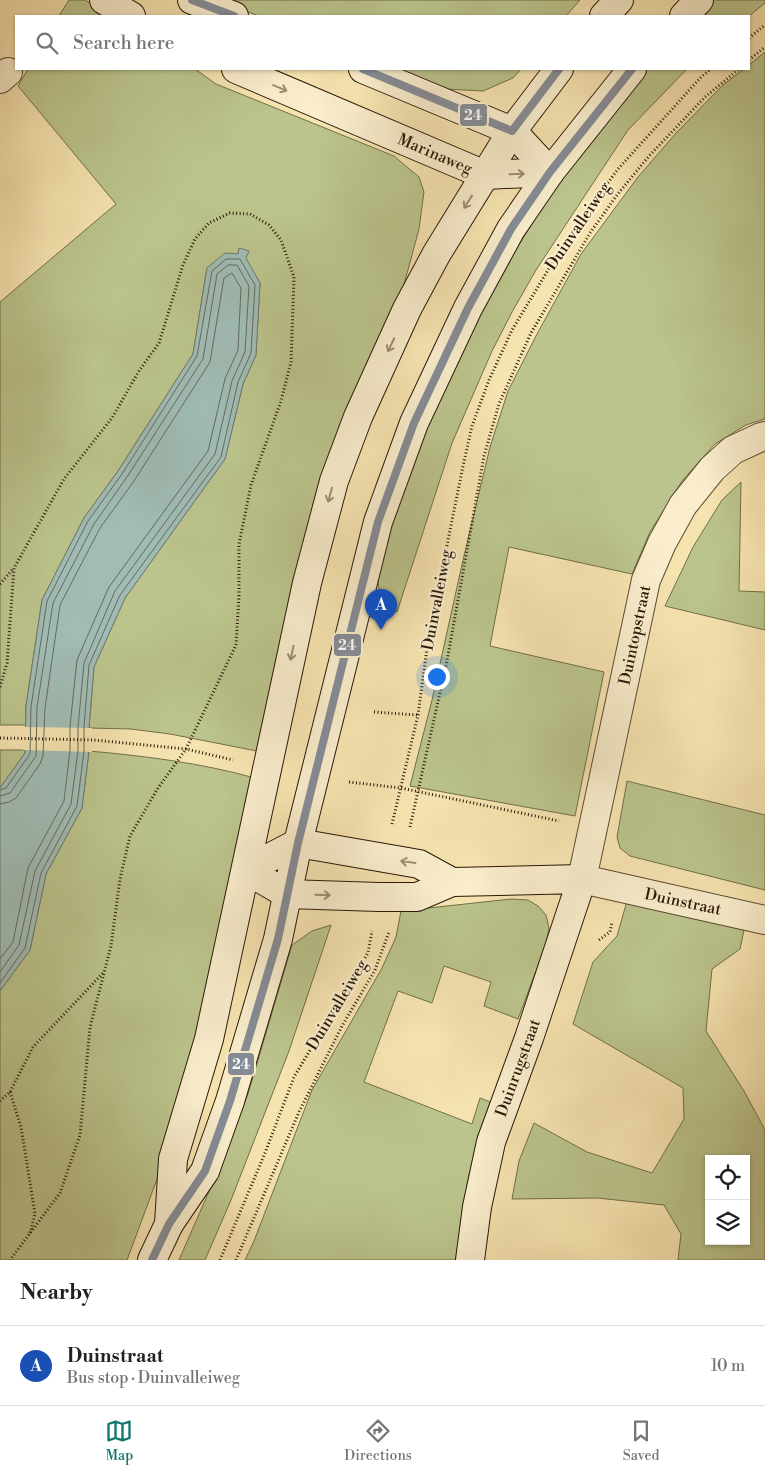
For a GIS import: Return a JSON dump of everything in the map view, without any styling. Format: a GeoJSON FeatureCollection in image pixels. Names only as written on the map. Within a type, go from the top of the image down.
{"type":"FeatureCollection","features":[{"type":"Feature","properties":{"kind":"street"},"geometry":{"type":"LineString","coordinates":[[104,0],[129,15]]}},
{"type":"Feature","properties":{"kind":"street"},"geometry":{"type":"LineString","coordinates":[[192,0],[231,15]]}},
{"type":"Feature","properties":{"kind":"street"},"geometry":{"type":"LineString","coordinates":[[605,15],[619,0]]}},
{"type":"Feature","properties":{"kind":"street"},"geometry":{"type":"LineString","coordinates":[[685,15],[700,0]]}},
{"type":"Feature","properties":{"kind":"street","name":"Marinaweg"},"geometry":{"type":"LineString","coordinates":[[238,70],[485,175],[550,172]]}},
{"type":"Feature","properties":{"kind":"street"},"geometry":{"type":"LineString","coordinates":[[365,70],[512,130],[550,172]]}},
{"type":"Feature","properties":{"kind":"street"},"geometry":{"type":"LineString","coordinates":[[168,1224],[173,1159],[209,1039],[307,583],[334,481],[358,416],[407,309],[437,253],[512,130],[558,70]]}},
{"type":"Feature","properties":{"kind":"street"},"geometry":{"type":"LineString","coordinates":[[152,1260],[168,1224],[205,1171],[230,1101],[278,939],[298,843],[378,522],[414,423],[468,308],[511,229],[550,172],[631,70]]}},
{"type":"Feature","properties":{"kind":"street","name":"Duintopstraat"},"geometry":{"type":"LineString","coordinates":[[582,880],[646,580],[662,543],[683,504],[712,469],[733,450],[765,436]]}},
{"type":"Feature","properties":{"kind":"street"},"geometry":{"type":"LineString","coordinates":[[246,870],[298,843]]}},
{"type":"Feature","properties":{"kind":"street","name":"Duinstraat"},"geometry":{"type":"LineString","coordinates":[[298,843],[419,864],[452,882]]}},
{"type":"Feature","properties":{"kind":"street","name":"Duinstraat"},"geometry":{"type":"LineString","coordinates":[[246,870],[287,894],[417,897],[452,882],[582,880],[765,920]]}},
{"type":"Feature","properties":{"kind":"street","name":"Duinrugstraat"},"geometry":{"type":"LineString","coordinates":[[470,1260],[477,1207],[491,1142],[530,1038],[582,880]]}},
{"type":"Feature","properties":{"kind":"path"},"geometry":{"type":"LineString","coordinates":[[750,37],[765,25]]}},
{"type":"Feature","properties":{"kind":"path"},"geometry":{"type":"LineString","coordinates":[[750,59],[765,47]]}},
{"type":"Feature","properties":{"kind":"path","name":"Duinvalleiweg"},"geometry":{"type":"LineString","coordinates":[[397,861],[401,788],[418,715],[429,634],[472,426],[488,380],[512,330],[566,240],[618,169],[702,76],[710,70]]}},
{"type":"Feature","properties":{"kind":"path"},"geometry":{"type":"LineString","coordinates":[[397,861],[408,834],[447,661],[484,456],[499,404],[531,333],[590,233],[649,156],[705,97],[738,70]]}},
{"type":"Feature","properties":{"kind":"path"},"geometry":{"type":"LineString","coordinates":[[0,584],[14,568],[64,479],[112,418],[139,371],[159,343],[183,265],[195,239],[209,223],[230,213],[250,214],[269,225],[281,240],[294,277],[291,362],[281,401],[251,485],[240,535],[236,645],[186,749],[158,788],[130,836],[120,880],[111,946],[90,1027],[80,1135],[60,1193],[10,1260]]}},
{"type":"Feature","properties":{"kind":"path"},"geometry":{"type":"LineString","coordinates":[[0,687],[7,663],[14,568]]}},
{"type":"Feature","properties":{"kind":"path"},"geometry":{"type":"LineString","coordinates":[[374,712],[418,715]]}},
{"type":"Feature","properties":{"kind":"path"},"geometry":{"type":"LineString","coordinates":[[0,738],[94,740]]}},
{"type":"Feature","properties":{"kind":"path"},"geometry":{"type":"LineString","coordinates":[[401,788],[592,828]]}},
{"type":"Feature","properties":{"kind":"path"},"geometry":{"type":"LineString","coordinates":[[236,1260],[299,1112],[342,1026],[375,970],[391,897]]}},
{"type":"Feature","properties":{"kind":"path","name":"Duinvalleiweg"},"geometry":{"type":"LineString","coordinates":[[220,1260],[265,1153],[294,1077],[368,953],[391,897]]}},
{"type":"Feature","properties":{"kind":"path"},"geometry":{"type":"LineString","coordinates":[[0,1101],[10,1092],[32,1047],[104,973]]}},
{"type":"Feature","properties":{"kind":"path"},"geometry":{"type":"LineString","coordinates":[[10,1092],[20,1127],[35,1214],[29,1236]]}},
{"type":"Feature","properties":{"kind":"green space"},"geometry":{"type":"Polygon","coordinates":[[[69,0],[85,0],[110,15],[60,15],[69,0]]]}},
{"type":"Feature","properties":{"kind":"green space"},"geometry":{"type":"Polygon","coordinates":[[[217,0],[580,0],[567,15],[256,15],[217,0]]]}},
{"type":"Feature","properties":{"kind":"green space"},"geometry":{"type":"Polygon","coordinates":[[[713,0],[765,0],[765,3],[750,15],[698,15],[713,0]]]}},
{"type":"Feature","properties":{"kind":"green space"},"geometry":{"type":"Polygon","coordinates":[[[765,52],[765,419],[746,425],[715,444],[682,481],[650,532],[632,574],[509,547],[490,646],[604,672],[575,816],[410,786],[432,700],[490,447],[508,391],[581,254],[638,177],[677,132],[724,84],[743,70],[750,70],[750,64],[765,52]]]}},
{"type":"Feature","properties":{"kind":"green space"},"geometry":{"type":"Polygon","coordinates":[[[27,70],[196,70],[216,84],[394,156],[419,177],[424,192],[419,229],[402,292],[262,752],[170,734],[131,729],[89,728],[94,667],[125,598],[225,459],[243,384],[256,355],[260,283],[239,248],[238,254],[207,268],[193,354],[118,471],[84,518],[42,600],[26,706],[26,725],[0,725],[0,302],[116,204],[18,86],[27,70]]]}},
{"type":"Feature","properties":{"kind":"green space"},"geometry":{"type":"Polygon","coordinates":[[[392,70],[520,70],[513,78],[483,91],[445,89],[392,70]]]}},
{"type":"Feature","properties":{"kind":"green space"},"geometry":{"type":"Polygon","coordinates":[[[643,70],[686,70],[628,130],[536,270],[512,312],[492,351],[452,443],[397,612],[381,609],[377,571],[405,469],[494,284],[565,172],[643,70]]]}},
{"type":"Feature","properties":{"kind":"green space"},"geometry":{"type":"Polygon","coordinates":[[[741,482],[739,591],[765,592],[765,630],[665,606],[693,547],[722,500],[741,482]]]}},
{"type":"Feature","properties":{"kind":"green space"},"geometry":{"type":"Polygon","coordinates":[[[0,750],[25,750],[25,753],[0,788],[0,750]]]}},
{"type":"Feature","properties":{"kind":"green space"},"geometry":{"type":"Polygon","coordinates":[[[89,751],[173,761],[255,778],[224,934],[169,1147],[127,1260],[0,1260],[0,991],[30,950],[46,874],[82,808],[89,751]]]}},
{"type":"Feature","properties":{"kind":"green space"},"geometry":{"type":"Polygon","coordinates":[[[627,781],[765,815],[765,890],[630,856],[620,848],[617,837],[627,781]]]}},
{"type":"Feature","properties":{"kind":"green space"},"geometry":{"type":"Polygon","coordinates":[[[511,899],[528,900],[538,906],[546,915],[549,928],[546,944],[518,1019],[484,1006],[491,982],[444,966],[432,1003],[398,991],[364,1082],[472,1124],[480,1098],[490,1102],[469,1175],[460,1232],[458,1260],[245,1260],[312,1090],[382,968],[396,937],[401,911],[511,899]]]}},
{"type":"Feature","properties":{"kind":"green space"},"geometry":{"type":"Polygon","coordinates":[[[627,901],[744,930],[740,949],[712,969],[706,1031],[744,1091],[765,1130],[765,1260],[678,1260],[681,1234],[664,1205],[597,1198],[512,1199],[519,1161],[534,1123],[587,1152],[652,1173],[684,1119],[683,1088],[573,1024],[593,962],[617,936],[627,901]]]}},
{"type":"Feature","properties":{"kind":"green space"},"geometry":{"type":"Polygon","coordinates":[[[331,925],[289,1051],[231,1200],[205,1260],[179,1260],[214,1180],[248,1094],[292,945],[312,931],[331,925]]]}},
{"type":"Feature","properties":{"kind":"water"},"geometry":{"type":"Polygon","coordinates":[[[239,248],[249,251],[246,258],[260,283],[256,355],[243,384],[225,459],[125,598],[94,667],[89,751],[82,808],[46,874],[30,950],[0,991],[0,788],[25,753],[26,706],[42,600],[84,518],[118,471],[193,354],[207,268],[225,253],[238,254],[239,248]]]}},
{"type":"Feature","properties":{"kind":"pier"},"geometry":{"type":"Polygon","coordinates":[[[24,727],[92,728],[92,752],[23,750],[24,727]]]}},
{"type":"Feature","properties":{"kind":"transit line","name":"24"},"geometry":{"type":"LineString","coordinates":[[192,0],[231,15]]}},
{"type":"Feature","properties":{"kind":"transit line","name":"24"},"geometry":{"type":"LineString","coordinates":[[365,70],[512,131],[558,70]]}},
{"type":"Feature","properties":{"kind":"transit line","name":"24"},"geometry":{"type":"LineString","coordinates":[[152,1260],[169,1224],[205,1171],[230,1101],[278,939],[298,843],[378,522],[414,423],[468,308],[511,229],[550,172],[631,70]]}},
{"type":"Feature","properties":{"kind":"place","name":"Duinstraat"},"geometry":{"type":"Point","coordinates":[381,630]}}]}
